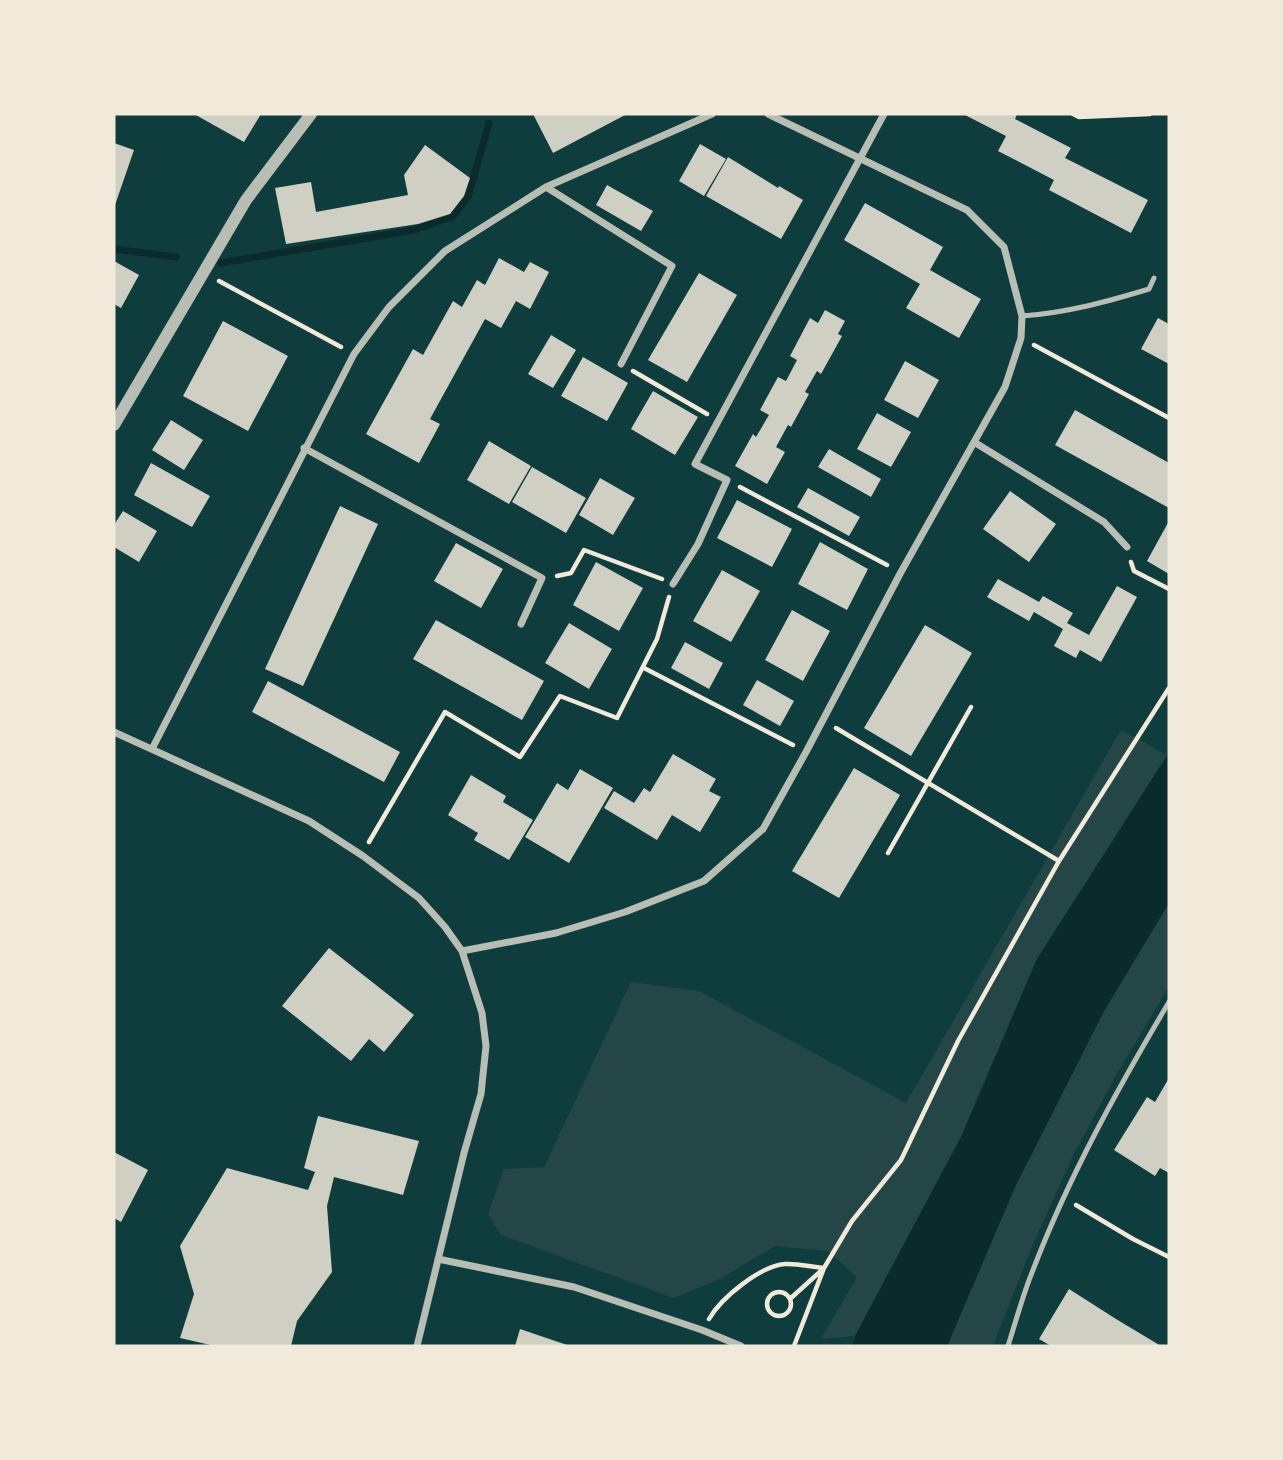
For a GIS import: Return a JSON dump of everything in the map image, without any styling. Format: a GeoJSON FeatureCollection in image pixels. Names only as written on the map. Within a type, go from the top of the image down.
{"type":"FeatureCollection","features":[{"type":"Feature","properties":{"kind":"street"},"geometry":{"type":"LineString","coordinates":[[114,425],[246,200],[311,114]]}},
{"type":"Feature","properties":{"kind":"street"},"geometry":{"type":"LineString","coordinates":[[152,749],[354,354],[389,307],[445,251],[546,187],[712,114]]}},
{"type":"Feature","properties":{"kind":"street"},"geometry":{"type":"LineString","coordinates":[[462,951],[556,933],[625,912],[704,881],[763,829],[901,572],[1005,387],[1021,338],[1022,316],[1004,247],[967,210],[768,114]]}},
{"type":"Feature","properties":{"kind":"street"},"geometry":{"type":"LineString","coordinates":[[673,584],[698,544],[727,480],[695,464],[884,114]]}},
{"type":"Feature","properties":{"kind":"street"},"geometry":{"type":"LineString","coordinates":[[546,187],[672,266],[621,364]]}},
{"type":"Feature","properties":{"kind":"street"},"geometry":{"type":"LineString","coordinates":[[974,442],[1104,522],[1127,547]]}},
{"type":"Feature","properties":{"kind":"street"},"geometry":{"type":"LineString","coordinates":[[304,448],[542,578],[521,624]]}},
{"type":"Feature","properties":{"kind":"street"},"geometry":{"type":"LineString","coordinates":[[114,732],[309,821],[363,856],[418,898],[445,927],[462,951],[482,1013],[486,1046],[481,1094],[417,1346]]}},
{"type":"Feature","properties":{"kind":"street"},"geometry":{"type":"LineString","coordinates":[[438,1259],[574,1287],[741,1346]]}},
{"type":"Feature","properties":{"kind":"lane"},"geometry":{"type":"LineString","coordinates":[[1022,316],[1057,313],[1111,300],[1149,289],[1154,278]]}},
{"type":"Feature","properties":{"kind":"lane"},"geometry":{"type":"LineString","coordinates":[[1008,1346],[1032,1271],[1063,1198],[1169,1002]]}},
{"type":"Feature","properties":{"kind":"path"},"geometry":{"type":"LineString","coordinates":[[1073,114],[1079,117],[1150,114]]}},
{"type":"Feature","properties":{"kind":"path"},"geometry":{"type":"LineString","coordinates":[[201,274],[227,284],[354,354]]}},
{"type":"Feature","properties":{"kind":"path"},"geometry":{"type":"LineString","coordinates":[[1021,338],[1169,418]]}},
{"type":"Feature","properties":{"kind":"path"},"geometry":{"type":"LineString","coordinates":[[621,364],[719,422]]}},
{"type":"Feature","properties":{"kind":"path"},"geometry":{"type":"LineString","coordinates":[[727,480],[901,572]]}},
{"type":"Feature","properties":{"kind":"path"},"geometry":{"type":"LineString","coordinates":[[1127,547],[1133,571],[1169,589]]}},
{"type":"Feature","properties":{"kind":"path"},"geometry":{"type":"LineString","coordinates":[[363,856],[445,712],[520,757],[560,696],[617,718],[657,639],[673,584],[584,550],[571,573],[542,578]]}},
{"type":"Feature","properties":{"kind":"path"},"geometry":{"type":"LineString","coordinates":[[644,668],[806,752]]}},
{"type":"Feature","properties":{"kind":"path"},"geometry":{"type":"LineString","coordinates":[[794,1346],[824,1268],[852,1221],[901,1160],[958,1041],[1059,861],[1169,688]]}},
{"type":"Feature","properties":{"kind":"path"},"geometry":{"type":"LineString","coordinates":[[888,853],[971,708]]}},
{"type":"Feature","properties":{"kind":"path"},"geometry":{"type":"LineString","coordinates":[[823,720],[1059,861]]}},
{"type":"Feature","properties":{"kind":"path"},"geometry":{"type":"LineString","coordinates":[[1063,1198],[1169,1257]]}},
{"type":"Feature","properties":{"kind":"path"},"geometry":{"type":"LineString","coordinates":[[702,1330],[715,1309],[755,1275],[785,1264],[824,1268]]}},
{"type":"Feature","properties":{"kind":"path"},"geometry":{"type":"LineString","coordinates":[[791,1298],[784,1292],[776,1292],[768,1300],[769,1312],[778,1317],[790,1311],[791,1298],[824,1268]]}},
{"type":"Feature","properties":{"kind":"shaded area"},"geometry":{"type":"Polygon","coordinates":[[[1121,730],[1167,755],[1037,959],[961,1137],[855,1336],[821,1339],[857,1277],[828,1251],[775,1246],[720,1279],[674,1298],[501,1235],[488,1214],[504,1169],[544,1167],[631,982],[699,991],[906,1103],[1121,730]]]}},
{"type":"Feature","properties":{"kind":"shaded area"},"geometry":{"type":"Polygon","coordinates":[[[1169,753],[1169,903],[1104,1011],[1015,1187],[947,1346],[853,1346],[855,1336],[961,1137],[1037,959],[1169,753]]]}},
{"type":"Feature","properties":{"kind":"shaded area"},"geometry":{"type":"Polygon","coordinates":[[[1169,903],[1169,987],[1115,1077],[1072,1158],[1031,1249],[993,1346],[947,1346],[1015,1187],[1104,1011],[1169,903]]]}},
{"type":"Feature","properties":{"kind":"building"},"geometry":{"type":"Polygon","coordinates":[[[194,114],[261,114],[244,142],[194,114]]]}},
{"type":"Feature","properties":{"kind":"building"},"geometry":{"type":"Polygon","coordinates":[[[533,114],[627,114],[553,153],[533,114]]]}},
{"type":"Feature","properties":{"kind":"building"},"geometry":{"type":"Polygon","coordinates":[[[963,114],[1017,114],[1015,119],[1071,148],[1065,158],[1148,200],[1131,233],[1049,190],[1054,180],[998,151],[1006,136],[963,114]]]}},
{"type":"Feature","properties":{"kind":"building"},"geometry":{"type":"Polygon","coordinates":[[[114,143],[134,150],[114,208],[114,143]]]}},
{"type":"Feature","properties":{"kind":"building"},"geometry":{"type":"Polygon","coordinates":[[[700,144],[726,159],[704,196],[679,181],[700,144]]]}},
{"type":"Feature","properties":{"kind":"building"},"geometry":{"type":"Polygon","coordinates":[[[425,145],[470,178],[464,196],[450,214],[418,224],[286,244],[275,188],[311,182],[316,212],[408,195],[404,175],[425,145]]]}},
{"type":"Feature","properties":{"kind":"building"},"geometry":{"type":"Polygon","coordinates":[[[728,157],[803,200],[781,239],[706,196],[728,157]]]}},
{"type":"Feature","properties":{"kind":"building"},"geometry":{"type":"Polygon","coordinates":[[[607,185],[653,211],[641,231],[596,205],[607,185]]]}},
{"type":"Feature","properties":{"kind":"building"},"geometry":{"type":"Polygon","coordinates":[[[865,203],[943,247],[930,270],[981,299],[959,338],[906,308],[920,284],[844,240],[865,203]]]}},
{"type":"Feature","properties":{"kind":"building"},"geometry":{"type":"Polygon","coordinates":[[[499,258],[524,272],[530,262],[549,272],[530,309],[516,301],[501,328],[485,319],[430,419],[440,424],[419,463],[366,434],[413,349],[423,355],[453,301],[462,307],[477,280],[485,285],[499,258]]]}},
{"type":"Feature","properties":{"kind":"building"},"geometry":{"type":"Polygon","coordinates":[[[114,261],[139,275],[121,308],[114,304],[114,261]]]}},
{"type":"Feature","properties":{"kind":"building"},"geometry":{"type":"Polygon","coordinates":[[[699,273],[737,295],[687,382],[648,360],[699,273]]]}},
{"type":"Feature","properties":{"kind":"building"},"geometry":{"type":"Polygon","coordinates":[[[825,310],[845,321],[838,334],[842,336],[821,374],[817,371],[805,392],[809,394],[791,427],[788,425],[776,447],[785,452],[767,484],[735,466],[753,434],[756,437],[769,415],[760,410],[778,377],[786,381],[797,360],[790,356],[810,318],[818,323],[825,310]]]}},
{"type":"Feature","properties":{"kind":"building"},"geometry":{"type":"Polygon","coordinates":[[[1158,318],[1169,324],[1169,364],[1141,349],[1158,318]]]}},
{"type":"Feature","properties":{"kind":"building"},"geometry":{"type":"Polygon","coordinates":[[[223,321],[288,356],[248,431],[183,396],[223,321]]]}},
{"type":"Feature","properties":{"kind":"building"},"geometry":{"type":"Polygon","coordinates":[[[551,335],[576,350],[553,388],[528,374],[551,335]]]}},
{"type":"Feature","properties":{"kind":"building"},"geometry":{"type":"Polygon","coordinates":[[[583,357],[628,383],[607,421],[561,396],[583,357]]]}},
{"type":"Feature","properties":{"kind":"building"},"geometry":{"type":"Polygon","coordinates":[[[905,361],[939,380],[918,418],[884,400],[905,361]]]}},
{"type":"Feature","properties":{"kind":"building"},"geometry":{"type":"Polygon","coordinates":[[[653,391],[698,417],[675,455],[631,429],[653,391]]]}},
{"type":"Feature","properties":{"kind":"building"},"geometry":{"type":"Polygon","coordinates":[[[1075,410],[1169,463],[1169,508],[1055,445],[1075,410]]]}},
{"type":"Feature","properties":{"kind":"building"},"geometry":{"type":"Polygon","coordinates":[[[877,413],[911,432],[891,467],[857,449],[877,413]]]}},
{"type":"Feature","properties":{"kind":"building"},"geometry":{"type":"Polygon","coordinates":[[[171,420],[203,440],[184,470],[152,450],[171,420]]]}},
{"type":"Feature","properties":{"kind":"building"},"geometry":{"type":"Polygon","coordinates":[[[489,441],[531,466],[509,504],[467,480],[489,441]]]}},
{"type":"Feature","properties":{"kind":"building"},"geometry":{"type":"Polygon","coordinates":[[[829,449],[881,479],[871,497],[818,467],[829,449]]]}},
{"type":"Feature","properties":{"kind":"building"},"geometry":{"type":"Polygon","coordinates":[[[151,463],[210,496],[192,527],[134,495],[151,463]]]}},
{"type":"Feature","properties":{"kind":"building"},"geometry":{"type":"Polygon","coordinates":[[[532,467],[586,498],[566,533],[512,502],[532,467]]]}},
{"type":"Feature","properties":{"kind":"building"},"geometry":{"type":"Polygon","coordinates":[[[600,478],[635,498],[613,535],[579,515],[600,478]]]}},
{"type":"Feature","properties":{"kind":"building"},"geometry":{"type":"Polygon","coordinates":[[[808,488],[860,517],[849,536],[797,507],[808,488]]]}},
{"type":"Feature","properties":{"kind":"building"},"geometry":{"type":"Polygon","coordinates":[[[1010,491],[1056,524],[1029,562],[983,529],[1010,491]]]}},
{"type":"Feature","properties":{"kind":"building"},"geometry":{"type":"Polygon","coordinates":[[[737,500],[792,529],[772,567],[717,538],[737,500]]]}},
{"type":"Feature","properties":{"kind":"building"},"geometry":{"type":"Polygon","coordinates":[[[340,506],[378,524],[303,686],[265,669],[340,506]]]}},
{"type":"Feature","properties":{"kind":"building"},"geometry":{"type":"Polygon","coordinates":[[[123,511],[157,531],[139,562],[114,547],[114,525],[123,511]]]}},
{"type":"Feature","properties":{"kind":"building"},"geometry":{"type":"Polygon","coordinates":[[[1169,521],[1169,574],[1147,561],[1169,521]]]}},
{"type":"Feature","properties":{"kind":"building"},"geometry":{"type":"Polygon","coordinates":[[[820,542],[868,569],[847,610],[798,584],[820,542]]]}},
{"type":"Feature","properties":{"kind":"building"},"geometry":{"type":"Polygon","coordinates":[[[456,543],[503,569],[481,608],[434,581],[456,543]]]}},
{"type":"Feature","properties":{"kind":"building"},"geometry":{"type":"Polygon","coordinates":[[[596,562],[643,588],[619,631],[573,605],[596,562]]]}},
{"type":"Feature","properties":{"kind":"building"},"geometry":{"type":"Polygon","coordinates":[[[722,570],[760,591],[731,642],[693,621],[722,570]]]}},
{"type":"Feature","properties":{"kind":"building"},"geometry":{"type":"Polygon","coordinates":[[[998,579],[1039,602],[1043,596],[1073,613],[1067,623],[1089,635],[1117,586],[1137,597],[1101,662],[1080,650],[1076,658],[1054,646],[1063,629],[1034,612],[1029,621],[987,597],[998,579]]]}},
{"type":"Feature","properties":{"kind":"building"},"geometry":{"type":"Polygon","coordinates":[[[792,610],[830,631],[803,681],[765,660],[792,610]]]}},
{"type":"Feature","properties":{"kind":"building"},"geometry":{"type":"Polygon","coordinates":[[[436,620],[544,681],[522,720],[413,659],[436,620]]]}},
{"type":"Feature","properties":{"kind":"building"},"geometry":{"type":"Polygon","coordinates":[[[569,623],[612,649],[589,689],[545,663],[569,623]]]}},
{"type":"Feature","properties":{"kind":"building"},"geometry":{"type":"Polygon","coordinates":[[[925,625],[972,653],[911,756],[864,728],[925,625]]]}},
{"type":"Feature","properties":{"kind":"building"},"geometry":{"type":"Polygon","coordinates":[[[685,642],[723,663],[709,689],[671,668],[685,642]]]}},
{"type":"Feature","properties":{"kind":"building"},"geometry":{"type":"Polygon","coordinates":[[[757,680],[794,701],[780,726],[743,705],[757,680]]]}},
{"type":"Feature","properties":{"kind":"building"},"geometry":{"type":"Polygon","coordinates":[[[268,681],[400,752],[384,782],[252,712],[268,681]]]}},
{"type":"Feature","properties":{"kind":"building"},"geometry":{"type":"Polygon","coordinates":[[[673,754],[716,779],[709,791],[721,797],[700,832],[672,815],[657,840],[604,808],[614,791],[634,803],[644,788],[650,792],[673,754]]]}},
{"type":"Feature","properties":{"kind":"building"},"geometry":{"type":"Polygon","coordinates":[[[854,768],[900,795],[839,898],[792,871],[854,768]]]}},
{"type":"Feature","properties":{"kind":"building"},"geometry":{"type":"Polygon","coordinates":[[[580,769],[613,788],[569,863],[525,837],[557,783],[568,790],[580,769]]]}},
{"type":"Feature","properties":{"kind":"building"},"geometry":{"type":"Polygon","coordinates":[[[471,775],[506,796],[503,802],[533,820],[509,860],[474,840],[478,833],[448,815],[471,775]]]}},
{"type":"Feature","properties":{"kind":"building"},"geometry":{"type":"Polygon","coordinates":[[[329,948],[414,1015],[384,1052],[369,1039],[351,1061],[282,1006],[329,948]]]}},
{"type":"Feature","properties":{"kind":"building"},"geometry":{"type":"Polygon","coordinates":[[[1169,1078],[1169,1173],[1160,1168],[1155,1176],[1114,1150],[1147,1097],[1155,1102],[1169,1078]]]}},
{"type":"Feature","properties":{"kind":"building"},"geometry":{"type":"Polygon","coordinates":[[[318,1116],[419,1141],[403,1195],[334,1177],[327,1206],[332,1272],[297,1321],[291,1346],[215,1346],[180,1338],[194,1294],[180,1246],[227,1168],[308,1190],[315,1172],[304,1168],[318,1116]]]}},
{"type":"Feature","properties":{"kind":"building"},"geometry":{"type":"Polygon","coordinates":[[[114,1152],[148,1170],[121,1222],[114,1218],[114,1152]]]}},
{"type":"Feature","properties":{"kind":"building"},"geometry":{"type":"Polygon","coordinates":[[[1069,1289],[1161,1346],[1051,1346],[1039,1339],[1069,1289]]]}},
{"type":"Feature","properties":{"kind":"building"},"geometry":{"type":"Polygon","coordinates":[[[520,1329],[570,1346],[515,1346],[520,1329]]]}},
{"type":"Feature","properties":{"kind":"waterway"},"geometry":{"type":"LineString","coordinates":[[221,263],[414,230],[452,217],[468,197],[489,123]]}},
{"type":"Feature","properties":{"kind":"waterway"},"geometry":{"type":"LineString","coordinates":[[114,249],[176,257]]}}]}
